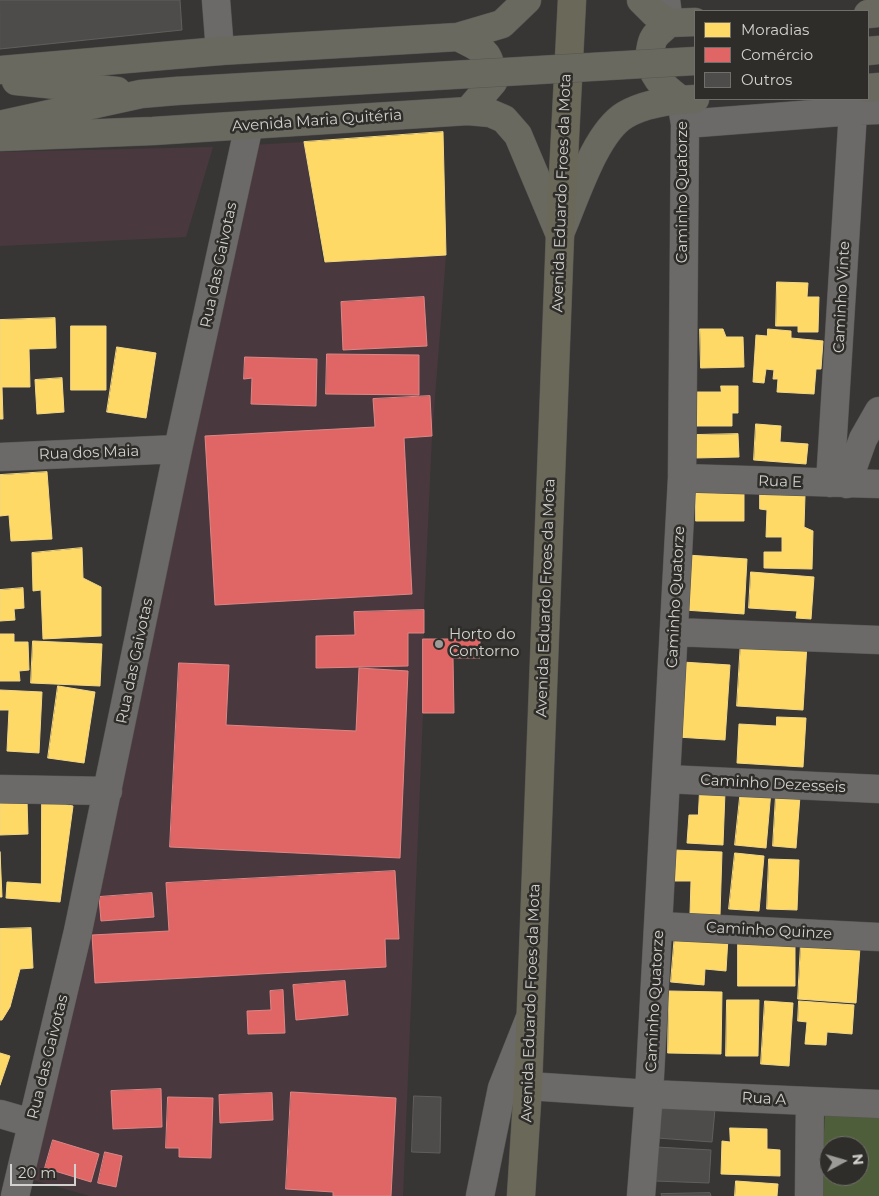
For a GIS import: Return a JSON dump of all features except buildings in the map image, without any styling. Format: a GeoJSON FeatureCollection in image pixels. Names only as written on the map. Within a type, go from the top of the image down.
{"type":"FeatureCollection","features":[{"type":"Feature","properties":{"kind":"highway","name":"Avenida Eduardo Froes da Mota"},"geometry":{"type":"LineString","coordinates":[[521,1196],[531,1016],[560,235],[572,0]]}},
{"type":"Feature","properties":{"kind":"main road"},"geometry":{"type":"LineString","coordinates":[[0,70],[220,52],[458,37],[487,30],[502,24],[527,0]]}},
{"type":"Feature","properties":{"kind":"main road"},"geometry":{"type":"LineString","coordinates":[[641,0],[654,13],[677,15]]}},
{"type":"Feature","properties":{"kind":"main road"},"geometry":{"type":"LineString","coordinates":[[677,15],[657,34],[651,45],[650,60],[653,72],[664,86],[687,107]]}},
{"type":"Feature","properties":{"kind":"main road"},"geometry":{"type":"LineString","coordinates":[[458,37],[483,50],[491,62],[493,82],[468,112]]}},
{"type":"Feature","properties":{"kind":"main road"},"geometry":{"type":"LineString","coordinates":[[0,125],[141,94],[694,61]]}},
{"type":"Feature","properties":{"kind":"main road"},"geometry":{"type":"LineString","coordinates":[[0,79],[141,94]]}},
{"type":"Feature","properties":{"kind":"main road"},"geometry":{"type":"LineString","coordinates":[[560,235],[593,157],[607,131],[624,115],[648,105],[687,107]]}},
{"type":"Feature","properties":{"kind":"main road","name":"Avenida Maria Quitéria"},"geometry":{"type":"LineString","coordinates":[[0,137],[468,112],[490,114],[504,119],[518,135],[560,235]]}},
{"type":"Feature","properties":{"kind":"street"},"geometry":{"type":"LineString","coordinates":[[216,0],[220,52]]}},
{"type":"Feature","properties":{"kind":"street"},"geometry":{"type":"LineString","coordinates":[[487,30],[507,0]]}},
{"type":"Feature","properties":{"kind":"street"},"geometry":{"type":"LineString","coordinates":[[687,107],[866,110]]}},
{"type":"Feature","properties":{"kind":"street","name":"Caminho Quatorze"},"geometry":{"type":"LineString","coordinates":[[641,1196],[659,926],[682,478],[687,107]]}},
{"type":"Feature","properties":{"kind":"street","name":"Caminho Vinte"},"geometry":{"type":"LineString","coordinates":[[839,483],[866,110]]}},
{"type":"Feature","properties":{"kind":"street","name":"Rua das Gaivotas"},"geometry":{"type":"LineString","coordinates":[[14,1196],[78,931],[178,449],[249,125]]}},
{"type":"Feature","properties":{"kind":"street"},"geometry":{"type":"LineString","coordinates":[[839,483],[879,411]]}},
{"type":"Feature","properties":{"kind":"street","name":"Rua dos Maia"},"geometry":{"type":"LineString","coordinates":[[0,458],[178,449]]}},
{"type":"Feature","properties":{"kind":"street","name":"Rua E"},"geometry":{"type":"LineString","coordinates":[[682,478],[879,484]]}},
{"type":"Feature","properties":{"kind":"street"},"geometry":{"type":"LineString","coordinates":[[674,632],[879,640]]}},
{"type":"Feature","properties":{"kind":"street","name":"Caminho Dezesseis"},"geometry":{"type":"LineString","coordinates":[[666,778],[879,789]]}},
{"type":"Feature","properties":{"kind":"street"},"geometry":{"type":"LineString","coordinates":[[0,789],[108,791]]}},
{"type":"Feature","properties":{"kind":"street","name":"Caminho Quinze"},"geometry":{"type":"LineString","coordinates":[[659,926],[879,937]]}},
{"type":"Feature","properties":{"kind":"street"},"geometry":{"type":"LineString","coordinates":[[480,1196],[502,1088],[531,1016]]}},
{"type":"Feature","properties":{"kind":"street","name":"Rua A"},"geometry":{"type":"LineString","coordinates":[[528,1086],[649,1094],[879,1104]]}},
{"type":"Feature","properties":{"kind":"street"},"geometry":{"type":"LineString","coordinates":[[809,1196],[810,1101]]}},
{"type":"Feature","properties":{"kind":"street"},"geometry":{"type":"LineString","coordinates":[[0,1114],[31,1123]]}},
{"type":"Feature","properties":{"kind":"shaded area"},"geometry":{"type":"Polygon","coordinates":[[[304,142],[323,262],[446,255],[432,436],[424,610],[423,713],[403,1196],[90,1196],[33,1180],[92,935],[252,145],[304,142]]]}},
{"type":"Feature","properties":{"kind":"shaded area"},"geometry":{"type":"Polygon","coordinates":[[[213,147],[186,237],[0,246],[0,152],[213,147]]]}},
{"type":"Feature","properties":{"kind":"green space"},"geometry":{"type":"Polygon","coordinates":[[[825,1113],[879,1116],[879,1196],[821,1196],[821,1186],[869,1186],[869,1136],[824,1136],[825,1113]]]}},
{"type":"Feature","properties":{"kind":"place","name":"Horto do Contorno"},"geometry":{"type":"Point","coordinates":[439,644]}}]}
